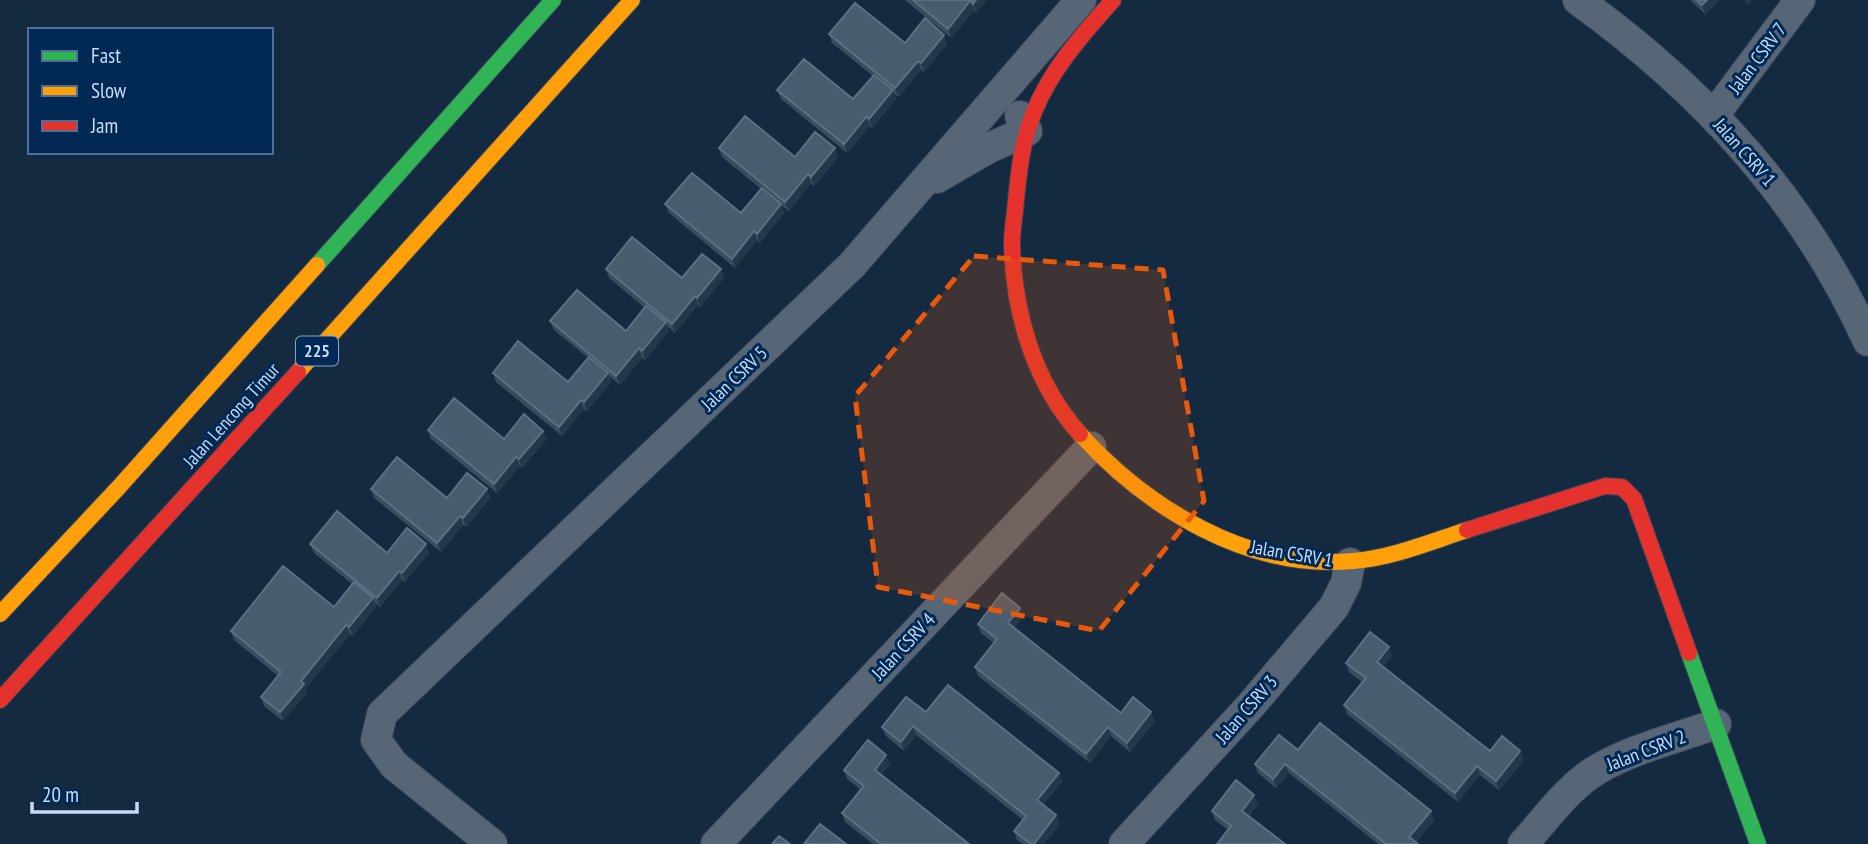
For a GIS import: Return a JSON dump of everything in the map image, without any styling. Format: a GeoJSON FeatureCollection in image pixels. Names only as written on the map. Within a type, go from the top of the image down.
{"type":"FeatureCollection","features":[{"type":"Feature","properties":{"kind":"main road","name":"Jalan Lencong Timur"},"geometry":{"type":"LineString","coordinates":[[0,614],[119,487],[553,0]]}},
{"type":"Feature","properties":{"kind":"main road","name":"Jalan Lencong Timur"},"geometry":{"type":"LineString","coordinates":[[0,700],[632,0]]}},
{"type":"Feature","properties":{"kind":"main road","name":"Jalan CSRV 1"},"geometry":{"type":"LineString","coordinates":[[1112,0],[1057,68],[1027,131],[1021,156],[1012,242],[1018,295],[1026,331],[1042,378],[1065,415],[1117,473],[1180,518],[1246,546],[1287,557],[1350,563],[1408,549],[1605,486],[1622,486],[1634,499],[1758,844]]}},
{"type":"Feature","properties":{"kind":"street","name":"Jalan CSRV 5"},"geometry":{"type":"LineString","coordinates":[[492,844],[394,765],[376,740],[382,714],[852,265],[1081,0]]}},
{"type":"Feature","properties":{"kind":"street","name":"Jalan CSRV 1"},"geometry":{"type":"LineString","coordinates":[[1578,0],[1618,28],[1676,77],[1752,155],[1784,199],[1853,309],[1868,341]]}},
{"type":"Feature","properties":{"kind":"street","name":"Jalan CSRV 7"},"geometry":{"type":"LineString","coordinates":[[1714,115],[1800,0]]}},
{"type":"Feature","properties":{"kind":"street"},"geometry":{"type":"LineString","coordinates":[[913,194],[989,148],[1027,131],[1016,108],[1015,75]]}},
{"type":"Feature","properties":{"kind":"street","name":"Jalan CSRV 4"},"geometry":{"type":"LineString","coordinates":[[716,844],[1091,447]]}},
{"type":"Feature","properties":{"kind":"street","name":"Jalan CSRV 3"},"geometry":{"type":"LineString","coordinates":[[1124,844],[1252,704],[1334,607],[1346,583],[1350,563]]}},
{"type":"Feature","properties":{"kind":"street","name":"Jalan CSRV 2"},"geometry":{"type":"LineString","coordinates":[[1523,844],[1575,787],[1598,769],[1626,756],[1716,724]]}},
{"type":"Feature","properties":{"kind":"highlighted area"},"geometry":{"type":"Polygon","coordinates":[[[974,256],[1163,270],[1204,501],[1099,631],[878,587],[855,396],[974,256]]]}},
{"type":"Feature","properties":{"kind":"building"},"geometry":{"type":"Polygon","coordinates":[[[913,0],[976,0],[973,4],[970,1],[948,29],[913,0]]]}},
{"type":"Feature","properties":{"kind":"building"},"geometry":{"type":"Polygon","coordinates":[[[855,3],[905,43],[925,18],[944,35],[921,63],[918,61],[895,88],[829,34],[855,3]]]}},
{"type":"Feature","properties":{"kind":"building"},"geometry":{"type":"Polygon","coordinates":[[[804,59],[853,99],[874,75],[893,90],[844,144],[777,90],[804,59]]]}},
{"type":"Feature","properties":{"kind":"building"},"geometry":{"type":"Polygon","coordinates":[[[745,116],[795,157],[815,132],[835,148],[811,177],[808,174],[785,202],[719,148],[745,116]]]}},
{"type":"Feature","properties":{"kind":"building"},"geometry":{"type":"Polygon","coordinates":[[[692,173],[741,213],[762,188],[781,204],[757,234],[754,231],[732,259],[665,204],[692,173]]]}},
{"type":"Feature","properties":{"kind":"building"},"geometry":{"type":"Polygon","coordinates":[[[632,237],[682,278],[702,254],[721,269],[672,324],[606,269],[632,237]]]}},
{"type":"Feature","properties":{"kind":"building"},"geometry":{"type":"Polygon","coordinates":[[[577,290],[626,331],[646,306],[666,322],[642,351],[639,348],[616,376],[550,321],[577,290]]]}},
{"type":"Feature","properties":{"kind":"building"},"geometry":{"type":"Polygon","coordinates":[[[518,341],[568,382],[589,357],[608,373],[559,427],[493,373],[518,341]]]}},
{"type":"Feature","properties":{"kind":"building"},"geometry":{"type":"Polygon","coordinates":[[[454,398],[504,439],[524,414],[543,431],[519,459],[516,457],[494,484],[428,430],[454,398]]]}},
{"type":"Feature","properties":{"kind":"building"},"geometry":{"type":"Polygon","coordinates":[[[397,457],[447,498],[467,473],[487,489],[437,543],[371,489],[397,457]]]}},
{"type":"Feature","properties":{"kind":"building"},"geometry":{"type":"Polygon","coordinates":[[[337,511],[387,553],[407,528],[426,544],[377,598],[310,544],[337,511]]]}},
{"type":"Feature","properties":{"kind":"building"},"geometry":{"type":"Polygon","coordinates":[[[283,566],[334,607],[354,582],[373,598],[349,627],[346,625],[301,681],[304,684],[280,712],[261,697],[281,672],[231,631],[283,566]]]}},
{"type":"Feature","properties":{"kind":"building"},"geometry":{"type":"Polygon","coordinates":[[[1002,593],[1020,608],[1008,623],[1121,713],[1133,697],[1151,712],[1127,743],[1108,727],[1086,754],[975,667],[997,639],[978,624],[1002,593]]]}},
{"type":"Feature","properties":{"kind":"building"},"geometry":{"type":"Polygon","coordinates":[[[1370,632],[1389,647],[1377,662],[1490,751],[1502,736],[1520,751],[1496,781],[1477,766],[1455,793],[1344,705],[1366,678],[1346,663],[1370,632]]]}},
{"type":"Feature","properties":{"kind":"building"},"geometry":{"type":"Polygon","coordinates":[[[948,685],[1059,773],[1037,800],[1056,815],[1034,844],[1014,831],[1026,816],[913,726],[901,742],[882,727],[906,697],[926,712],[948,685]]]}},
{"type":"Feature","properties":{"kind":"building"},"geometry":{"type":"Polygon","coordinates":[[[1320,723],[1431,811],[1409,837],[1418,844],[1386,844],[1285,764],[1273,779],[1255,764],[1279,735],[1298,750],[1320,723]]]}},
{"type":"Feature","properties":{"kind":"building"},"geometry":{"type":"Polygon","coordinates":[[[868,740],[886,755],[875,770],[969,844],[881,844],[842,813],[864,786],[844,770],[868,740]]]}},
{"type":"Feature","properties":{"kind":"building"},"geometry":{"type":"Polygon","coordinates":[[[1236,780],[1254,795],[1242,811],[1285,844],[1217,844],[1231,826],[1212,811],[1236,780]]]}},
{"type":"Feature","properties":{"kind":"building"},"geometry":{"type":"Polygon","coordinates":[[[820,824],[846,844],[804,844],[820,824]]]}},
{"type":"Feature","properties":{"kind":"building"},"geometry":{"type":"Polygon","coordinates":[[[779,836],[790,844],[772,844],[779,836]]]}},
{"type":"Feature","properties":{"kind":"traffic: fast"},"geometry":{"type":"LineString","coordinates":[[317,265],[553,0]]}},
{"type":"Feature","properties":{"kind":"traffic: fast"},"geometry":{"type":"LineString","coordinates":[[1689,653],[1758,844]]}},
{"type":"Feature","properties":{"kind":"traffic: slow"},"geometry":{"type":"LineString","coordinates":[[298,372],[632,0]]}},
{"type":"Feature","properties":{"kind":"traffic: slow"},"geometry":{"type":"LineString","coordinates":[[0,614],[119,487],[317,265]]}},
{"type":"Feature","properties":{"kind":"traffic: slow"},"geometry":{"type":"LineString","coordinates":[[1080,434],[1136,486],[1168,509],[1239,545],[1276,556],[1314,561],[1368,559],[1411,549],[1467,530]]}},
{"type":"Feature","properties":{"kind":"traffic: jam"},"geometry":{"type":"LineString","coordinates":[[1080,434],[1050,392],[1029,345],[1013,269],[1012,232],[1022,156],[1034,112],[1049,81],[1079,39],[1113,0]]}},
{"type":"Feature","properties":{"kind":"traffic: jam"},"geometry":{"type":"LineString","coordinates":[[0,700],[298,372]]}},
{"type":"Feature","properties":{"kind":"traffic: jam"},"geometry":{"type":"LineString","coordinates":[[1467,530],[1605,486],[1622,487],[1634,499],[1689,653]]}}]}
